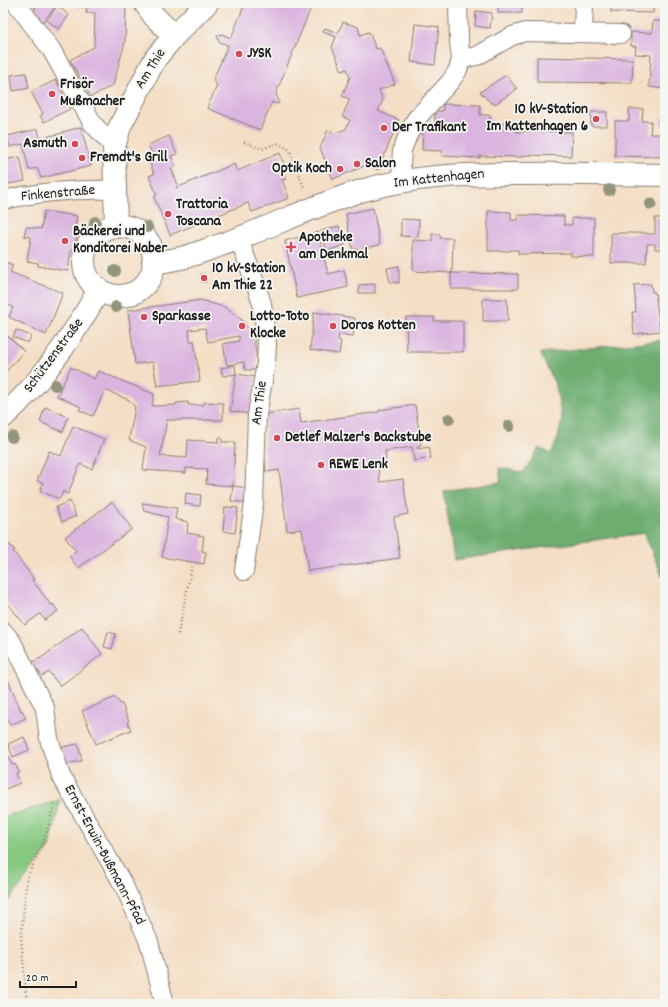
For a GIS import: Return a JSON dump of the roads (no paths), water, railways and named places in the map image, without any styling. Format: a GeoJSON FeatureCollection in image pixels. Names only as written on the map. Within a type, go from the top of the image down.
{"type":"FeatureCollection","features":[{"type":"Feature","properties":{"kind":"street"},"geometry":{"type":"LineString","coordinates":[[144,3],[154,16],[174,36]]}},
{"type":"Feature","properties":{"kind":"street","name":"Am Thie"},"geometry":{"type":"LineString","coordinates":[[116,227],[114,147],[120,126],[155,59],[174,36],[207,3]]}},
{"type":"Feature","properties":{"kind":"street"},"geometry":{"type":"LineString","coordinates":[[404,181],[401,166],[402,150],[408,135],[416,119],[450,82],[458,70],[461,59],[458,3]]}},
{"type":"Feature","properties":{"kind":"street"},"geometry":{"type":"LineString","coordinates":[[583,32],[584,3]]}},
{"type":"Feature","properties":{"kind":"street"},"geometry":{"type":"LineString","coordinates":[[21,9],[51,49],[93,124],[114,147]]}},
{"type":"Feature","properties":{"kind":"street"},"geometry":{"type":"LineString","coordinates":[[461,59],[477,56],[512,36],[525,32],[583,32],[621,34]]}},
{"type":"Feature","properties":{"kind":"street","name":"Im Kattenhagen"},"geometry":{"type":"LineString","coordinates":[[153,262],[171,261],[185,258],[239,239],[311,209],[365,190],[404,181],[485,174],[665,175]]}},
{"type":"Feature","properties":{"kind":"street","name":"Finkenstraße"},"geometry":{"type":"LineString","coordinates":[[3,200],[22,196],[82,190],[114,190]]}},
{"type":"Feature","properties":{"kind":"street"},"geometry":{"type":"LineString","coordinates":[[116,227],[129,228],[140,234],[151,250],[153,262],[151,274],[144,285],[135,292],[123,296],[110,295],[99,290],[90,282],[84,264],[85,252],[94,237],[104,230],[116,227]]}},
{"type":"Feature","properties":{"kind":"street","name":"Am Thie"},"geometry":{"type":"LineString","coordinates":[[239,239],[260,298],[267,343],[266,363],[257,415],[254,503],[244,571]]}},
{"type":"Feature","properties":{"kind":"street","name":"Schützenstraße"},"geometry":{"type":"LineString","coordinates":[[3,416],[52,364],[65,346],[99,290]]}},
{"type":"Feature","properties":{"kind":"street","name":"Ernst-Erwin-Bußmann-Pfad"},"geometry":{"type":"LineString","coordinates":[[3,631],[12,642],[46,708],[49,739],[62,776],[127,893],[149,942],[165,1004]]}},
{"type":"Feature","properties":{"kind":"place","name":"JYSK"},"geometry":{"type":"Point","coordinates":[239,54]}},
{"type":"Feature","properties":{"kind":"place","name":"Frisör Mußmacher"},"geometry":{"type":"Point","coordinates":[52,94]}},
{"type":"Feature","properties":{"kind":"place","name":"10 kV-Station Im Kattenhagen 6"},"geometry":{"type":"Point","coordinates":[596,119]}},
{"type":"Feature","properties":{"kind":"place","name":"Der Trafikant"},"geometry":{"type":"Point","coordinates":[384,128]}},
{"type":"Feature","properties":{"kind":"place","name":"Asmuth"},"geometry":{"type":"Point","coordinates":[75,144]}},
{"type":"Feature","properties":{"kind":"place","name":"Fremdt's Grill"},"geometry":{"type":"Point","coordinates":[82,158]}},
{"type":"Feature","properties":{"kind":"place","name":"Salon"},"geometry":{"type":"Point","coordinates":[357,164]}},
{"type":"Feature","properties":{"kind":"place","name":"Optik Koch"},"geometry":{"type":"Point","coordinates":[340,169]}},
{"type":"Feature","properties":{"kind":"place","name":"Trattoria Toscana"},"geometry":{"type":"Point","coordinates":[168,214]}},
{"type":"Feature","properties":{"kind":"place","name":"Bäckerei und Konditorei Naber"},"geometry":{"type":"Point","coordinates":[65,241]}},
{"type":"Feature","properties":{"kind":"place","name":"Apotheke am Denkmal"},"geometry":{"type":"Point","coordinates":[291,247]}},
{"type":"Feature","properties":{"kind":"place","name":"10 kV-Station Am Thie 22"},"geometry":{"type":"Point","coordinates":[204,278]}},
{"type":"Feature","properties":{"kind":"place","name":"Sparkasse"},"geometry":{"type":"Point","coordinates":[144,317]}},
{"type":"Feature","properties":{"kind":"place","name":"Lotto-Toto Klocke"},"geometry":{"type":"Point","coordinates":[242,326]}},
{"type":"Feature","properties":{"kind":"place","name":"Doros Kotten"},"geometry":{"type":"Point","coordinates":[333,326]}},
{"type":"Feature","properties":{"kind":"place","name":"Detlef Malzer's Backstube"},"geometry":{"type":"Point","coordinates":[277,438]}},
{"type":"Feature","properties":{"kind":"place","name":"REWE Lenk"},"geometry":{"type":"Point","coordinates":[321,465]}}]}
